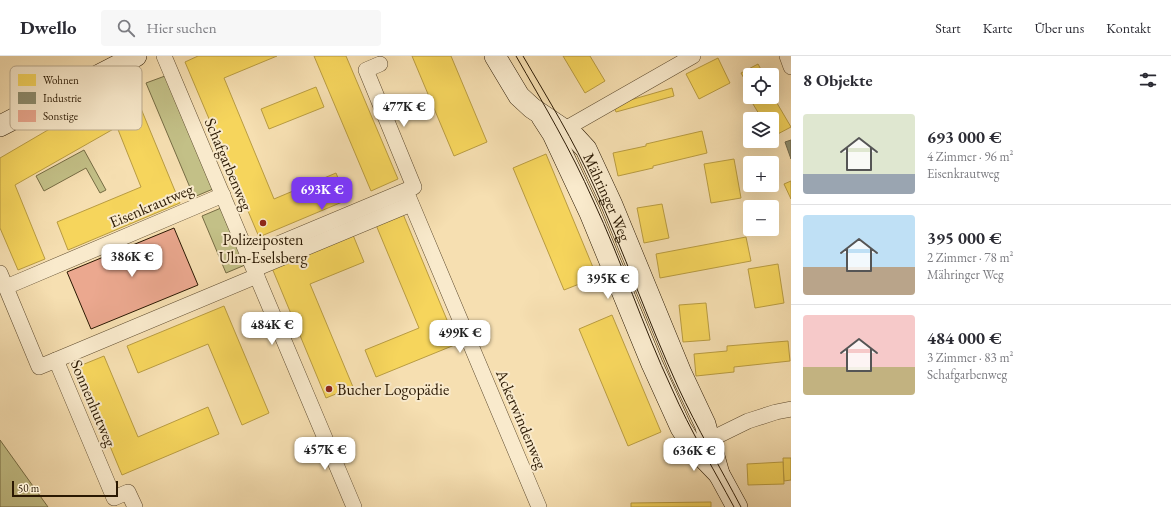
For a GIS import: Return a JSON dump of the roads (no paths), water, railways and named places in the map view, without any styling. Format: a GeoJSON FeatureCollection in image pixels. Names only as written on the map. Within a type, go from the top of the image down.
{"type":"FeatureCollection","features":[{"type":"Feature","properties":{"kind":"street"},"geometry":{"type":"LineString","coordinates":[[117,66],[136,56]]}},
{"type":"Feature","properties":{"kind":"street","name":"Schafgarbenweg"},"geometry":{"type":"LineString","coordinates":[[164,56],[354,507]]}},
{"type":"Feature","properties":{"kind":"street","name":"Mähringer Weg"},"geometry":{"type":"LineString","coordinates":[[495,56],[516,92],[546,122],[559,132],[590,213],[662,388],[681,428],[702,443],[738,507]]}},
{"type":"Feature","properties":{"kind":"street"},"geometry":{"type":"LineString","coordinates":[[559,132],[693,56]]}},
{"type":"Feature","properties":{"kind":"street"},"geometry":{"type":"LineString","coordinates":[[787,56],[791,67]]}},
{"type":"Feature","properties":{"kind":"street","name":"Ackerwindenweg"},"geometry":{"type":"LineString","coordinates":[[380,64],[366,70],[410,194],[539,507]]}},
{"type":"Feature","properties":{"kind":"street"},"geometry":{"type":"LineString","coordinates":[[0,126],[10,121]]}},
{"type":"Feature","properties":{"kind":"street"},"geometry":{"type":"LineString","coordinates":[[56,360],[410,194]]}},
{"type":"Feature","properties":{"kind":"street","name":"Eisenkrautweg"},"geometry":{"type":"LineString","coordinates":[[3,280],[223,195]]}},
{"type":"Feature","properties":{"kind":"street","name":"Sonnenhutweg"},"geometry":{"type":"LineString","coordinates":[[3,280],[39,367],[56,360],[114,498],[128,492],[135,507]]}},
{"type":"Feature","properties":{"kind":"street"},"geometry":{"type":"LineString","coordinates":[[702,443],[748,421],[791,409]]}},
{"type":"Feature","properties":{"kind":"tram line"},"geometry":{"type":"LineString","coordinates":[[516,56],[556,127],[584,181],[614,247],[661,366],[694,434],[734,507]]}},
{"type":"Feature","properties":{"kind":"tram line"},"geometry":{"type":"LineString","coordinates":[[523,56],[586,169],[616,236],[656,337],[678,387],[741,507]]}},
{"type":"Feature","properties":{"kind":"place","name":"Polizeiposten Ulm-Eselsberg"},"geometry":{"type":"Point","coordinates":[263,223]}},
{"type":"Feature","properties":{"kind":"place","name":"Bucher Logopädie"},"geometry":{"type":"Point","coordinates":[329,389]}}]}
